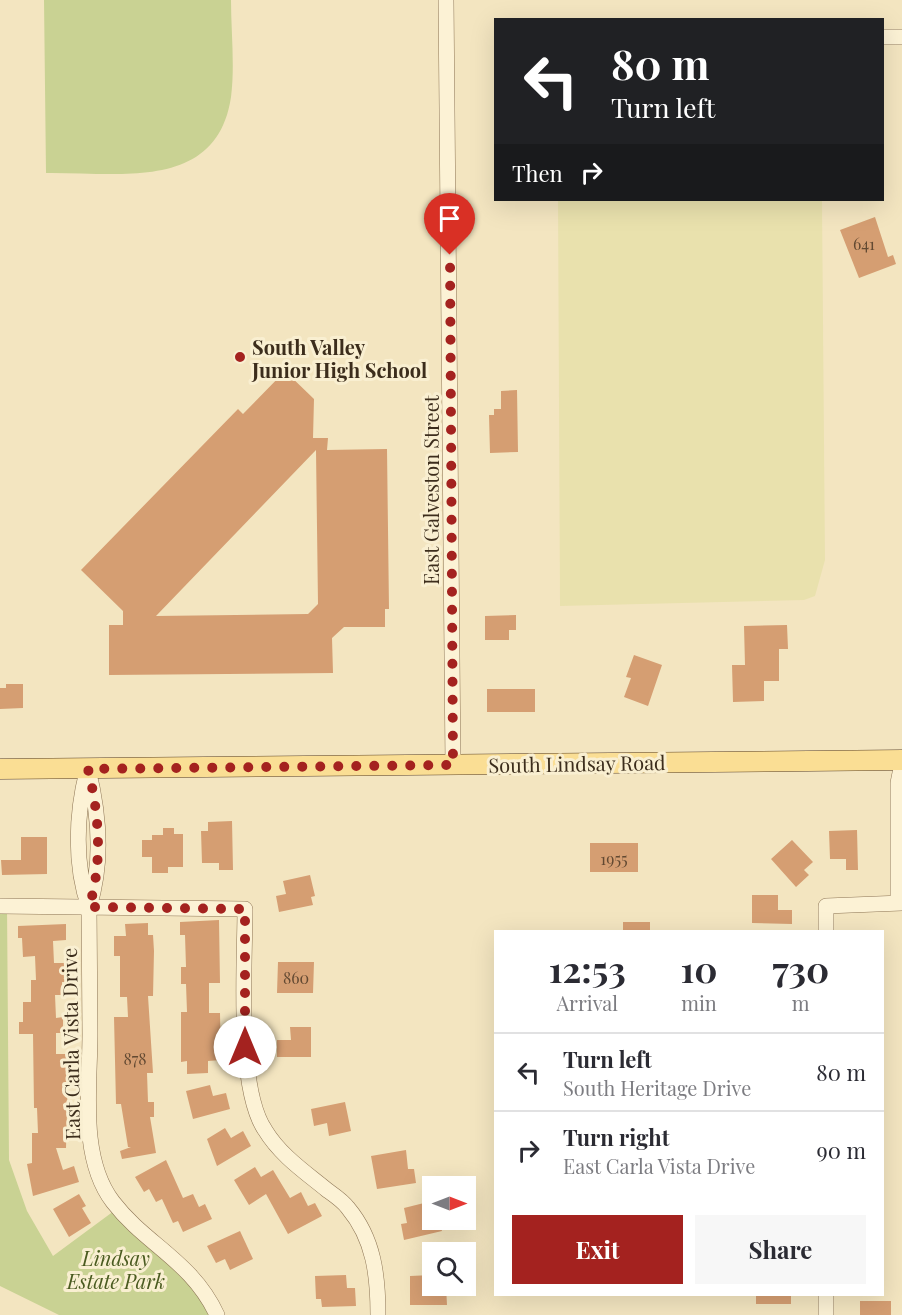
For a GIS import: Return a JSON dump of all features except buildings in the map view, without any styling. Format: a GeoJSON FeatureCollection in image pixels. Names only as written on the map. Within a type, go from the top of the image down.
{"type":"FeatureCollection","features":[{"type":"Feature","properties":{"kind":"main road","name":"South Lindsay Road"},"geometry":{"type":"LineString","coordinates":[[0,769],[902,762]]}},
{"type":"Feature","properties":{"kind":"street","name":"East Galveston Street"},"geometry":{"type":"LineString","coordinates":[[447,0],[453,765]]}},
{"type":"Feature","properties":{"kind":"street"},"geometry":{"type":"LineString","coordinates":[[884,37],[902,37]]}},
{"type":"Feature","properties":{"kind":"street"},"geometry":{"type":"LineString","coordinates":[[826,930],[825,906],[900,903],[898,783],[902,762]]}},
{"type":"Feature","properties":{"kind":"street","name":"East Carla Vista Drive"},"geometry":{"type":"LineString","coordinates":[[88,769],[97,804],[97,883],[89,907],[90,1128],[96,1168],[112,1201],[133,1224],[190,1273],[217,1315]]}},
{"type":"Feature","properties":{"kind":"street"},"geometry":{"type":"LineString","coordinates":[[0,906],[245,909],[245,1047],[251,1089],[263,1129],[288,1158],[348,1207],[368,1240],[378,1278],[378,1315]]}},
{"type":"Feature","properties":{"kind":"street"},"geometry":{"type":"LineString","coordinates":[[826,1296],[826,1315]]}},
{"type":"Feature","properties":{"kind":"shaded area"},"geometry":{"type":"Polygon","coordinates":[[[558,201],[822,201],[825,560],[815,596],[804,600],[560,606],[558,201]]]}},
{"type":"Feature","properties":{"kind":"green space"},"geometry":{"type":"Polygon","coordinates":[[[44,0],[231,0],[233,61],[231,97],[222,128],[206,149],[186,163],[161,170],[133,174],[46,173],[44,0]]]}},
{"type":"Feature","properties":{"kind":"green space","name":"Lindsay Estate Park"},"geometry":{"type":"Polygon","coordinates":[[[0,906],[7,906],[9,1160],[27,1211],[53,1256],[118,1208],[217,1315],[59,1315],[0,1286],[0,906]]]}},
{"type":"Feature","properties":{"kind":"place","name":"South Valley Junior High School"},"geometry":{"type":"Point","coordinates":[240,357]}},
{"type":"Feature","properties":{"kind":"route"},"geometry":{"type":"LineString","coordinates":[[245,1047],[245,909],[89,907],[97,883],[97,804],[88,769],[453,765],[450,255]]}}]}
